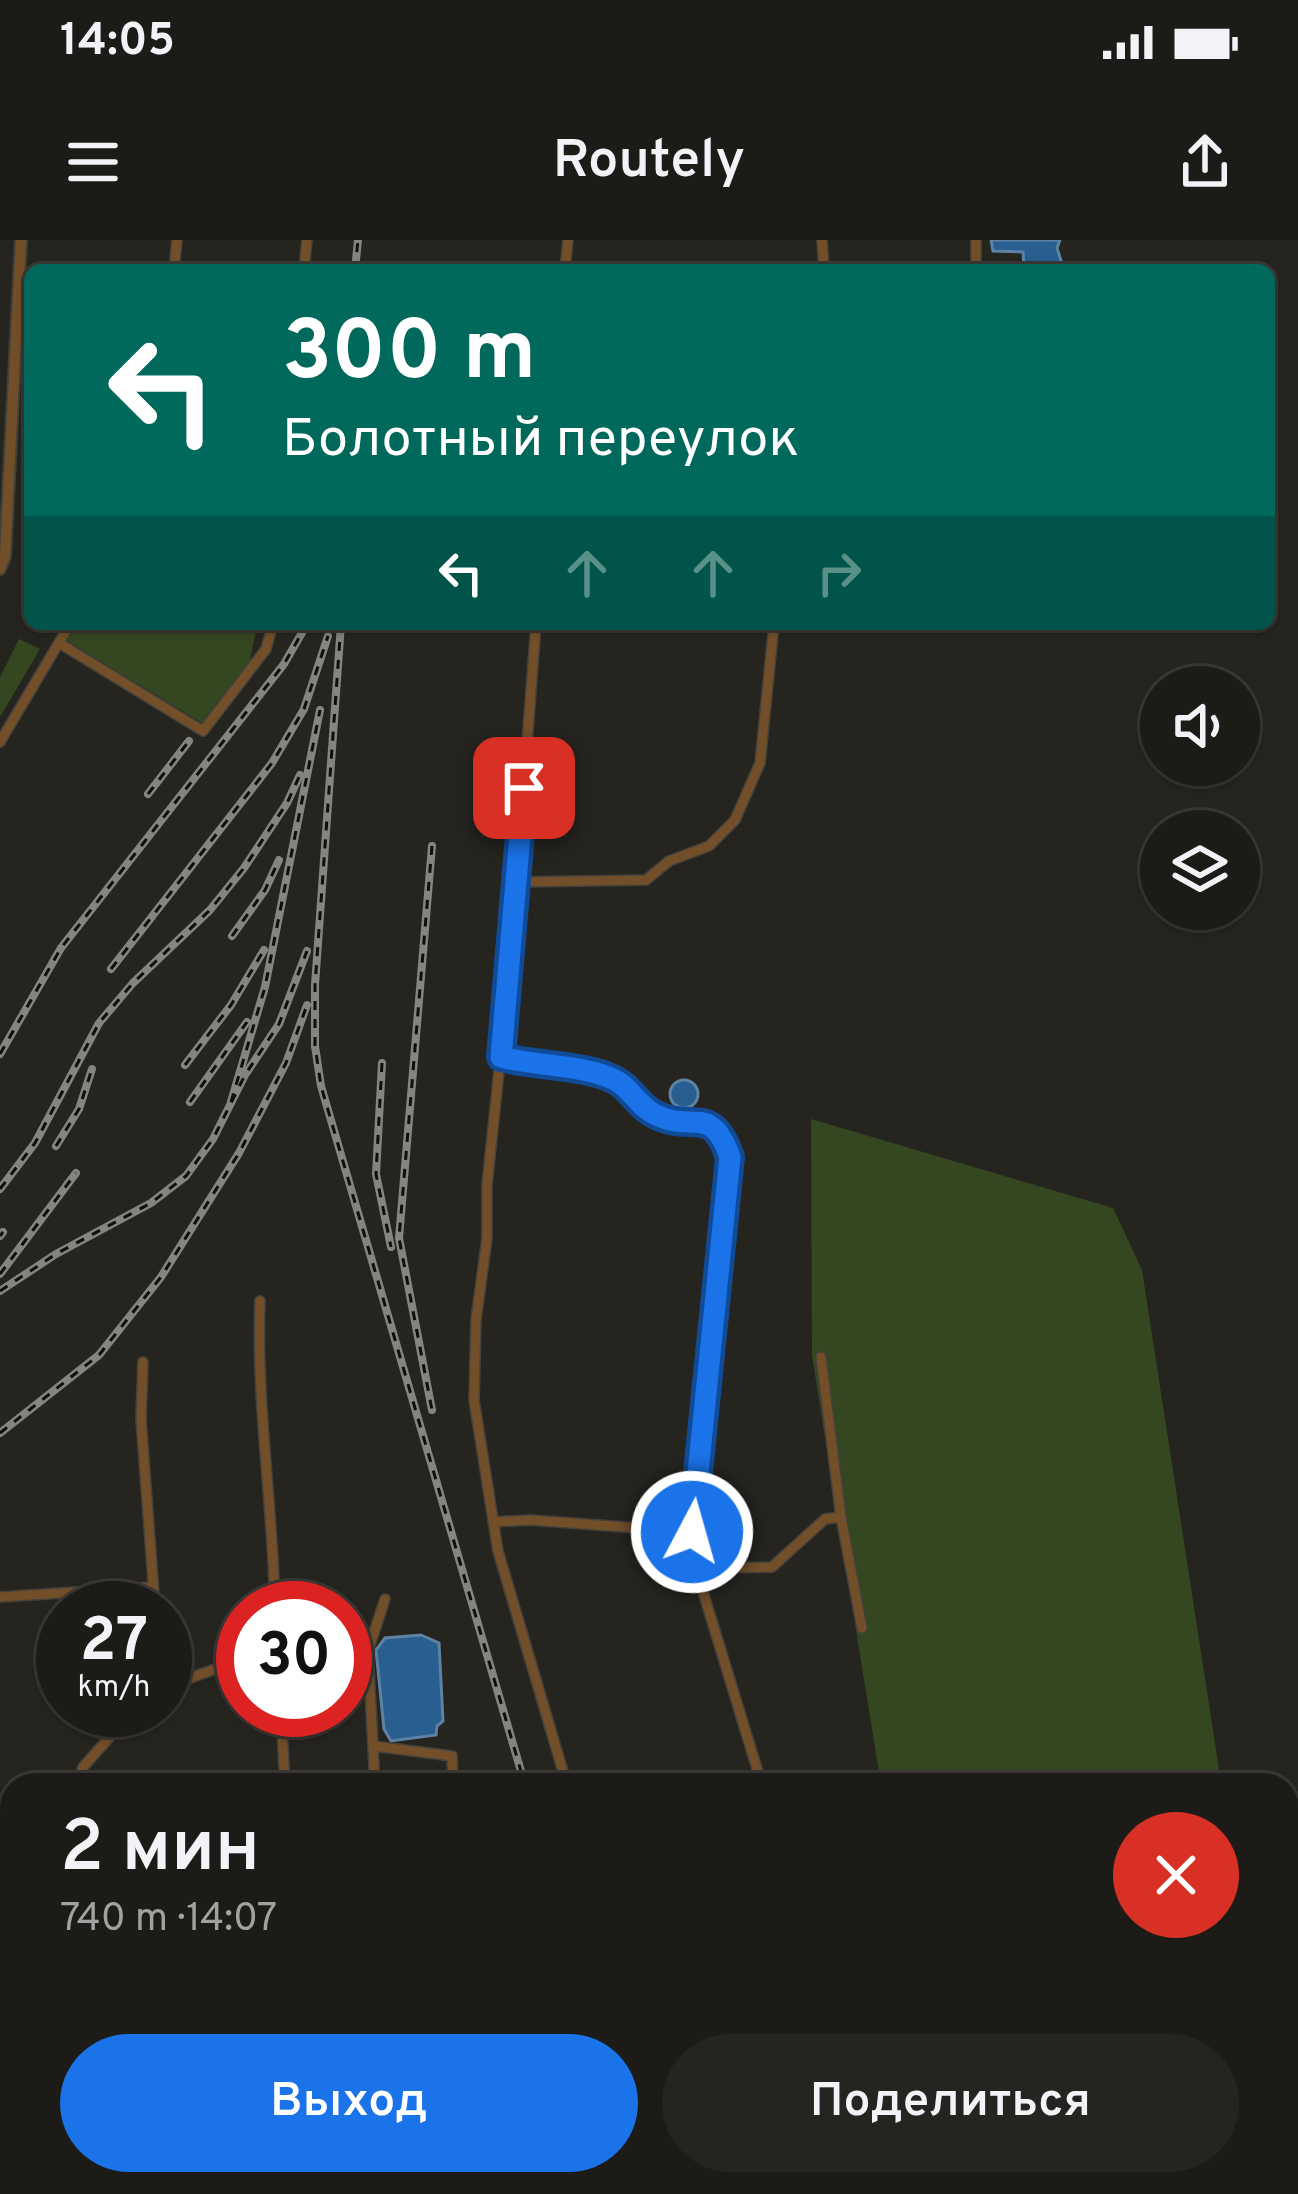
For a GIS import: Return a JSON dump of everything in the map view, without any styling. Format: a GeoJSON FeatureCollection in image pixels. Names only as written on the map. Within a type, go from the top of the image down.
{"type":"FeatureCollection","features":[{"type":"Feature","properties":{"kind":"street"},"geometry":{"type":"LineString","coordinates":[[0,569],[5,556],[21,240]]}},
{"type":"Feature","properties":{"kind":"street"},"geometry":{"type":"LineString","coordinates":[[0,742],[67,630]]}},
{"type":"Feature","properties":{"kind":"street"},"geometry":{"type":"LineString","coordinates":[[59,643],[203,730],[266,649],[271,630]]}},
{"type":"Feature","properties":{"kind":"street"},"geometry":{"type":"LineString","coordinates":[[536,630],[487,1185],[487,1238],[476,1320],[474,1400],[494,1522],[564,1773]]}},
{"type":"Feature","properties":{"kind":"street"},"geometry":{"type":"LineString","coordinates":[[516,882],[646,880],[669,861],[709,846],[735,820],[760,763],[773,630]]}},
{"type":"Feature","properties":{"kind":"street"},"geometry":{"type":"LineString","coordinates":[[501,1057],[617,1080],[641,1107],[662,1119],[701,1120],[722,1135],[730,1157],[693,1559],[758,1773]]}},
{"type":"Feature","properties":{"kind":"street"},"geometry":{"type":"LineString","coordinates":[[260,1301],[275,1581]]}},
{"type":"Feature","properties":{"kind":"street"},"geometry":{"type":"LineString","coordinates":[[821,1357],[862,1628]]}},
{"type":"Feature","properties":{"kind":"street"},"geometry":{"type":"LineString","coordinates":[[143,1361],[141,1419],[153,1581]]}},
{"type":"Feature","properties":{"kind":"street"},"geometry":{"type":"LineString","coordinates":[[693,1559],[712,1568],[772,1567],[825,1519],[842,1517]]}},
{"type":"Feature","properties":{"kind":"street"},"geometry":{"type":"LineString","coordinates":[[494,1522],[530,1520],[692,1532]]}},
{"type":"Feature","properties":{"kind":"street"},"geometry":{"type":"LineString","coordinates":[[0,1597],[36,1595]]}},
{"type":"Feature","properties":{"kind":"street"},"geometry":{"type":"LineString","coordinates":[[372,1639],[385,1599]]}},
{"type":"Feature","properties":{"kind":"street"},"geometry":{"type":"LineString","coordinates":[[372,1732],[374,1773]]}},
{"type":"Feature","properties":{"kind":"street"},"geometry":{"type":"LineString","coordinates":[[81,1773],[110,1737]]}},
{"type":"Feature","properties":{"kind":"street"},"geometry":{"type":"LineString","coordinates":[[282,1737],[284,1773]]}},
{"type":"Feature","properties":{"kind":"street"},"geometry":{"type":"LineString","coordinates":[[373,1746],[452,1756],[453,1773]]}},
{"type":"Feature","properties":{"kind":"green space"},"geometry":{"type":"Polygon","coordinates":[[[73,630],[256,630],[250,661],[202,723],[67,641],[73,630]]]}},
{"type":"Feature","properties":{"kind":"green space"},"geometry":{"type":"Polygon","coordinates":[[[19,639],[40,649],[0,717],[0,677],[19,639]]]}},
{"type":"Feature","properties":{"kind":"green space"},"geometry":{"type":"Polygon","coordinates":[[[811,1119],[1113,1208],[1142,1270],[1219,1769],[1216,1773],[879,1773],[812,1356],[811,1119]]]}},
{"type":"Feature","properties":{"kind":"water"},"geometry":{"type":"Polygon","coordinates":[[[991,240],[1060,240],[1057,248],[1062,264],[1024,264],[1023,252],[993,251],[991,240]]]}},
{"type":"Feature","properties":{"kind":"water"},"geometry":{"type":"Polygon","coordinates":[[[684,1080],[694,1084],[698,1094],[694,1104],[684,1108],[674,1104],[670,1094],[674,1084],[684,1080]]]}},
{"type":"Feature","properties":{"kind":"water"},"geometry":{"type":"Polygon","coordinates":[[[421,1635],[439,1643],[443,1721],[436,1735],[391,1741],[384,1729],[376,1650],[385,1638],[421,1635]]]}},
{"type":"Feature","properties":{"kind":"railway"},"geometry":{"type":"LineString","coordinates":[[356,264],[358,240]]}},
{"type":"Feature","properties":{"kind":"railway"},"geometry":{"type":"LineString","coordinates":[[0,1054],[61,948],[284,664],[304,630]]}},
{"type":"Feature","properties":{"kind":"railway"},"geometry":{"type":"LineString","coordinates":[[341,630],[315,985],[315,1046],[321,1086],[521,1773]]}},
{"type":"Feature","properties":{"kind":"railway"},"geometry":{"type":"LineString","coordinates":[[111,969],[272,763],[304,709],[328,636]]}},
{"type":"Feature","properties":{"kind":"railway"},"geometry":{"type":"LineString","coordinates":[[231,1102],[265,987],[320,710]]}},
{"type":"Feature","properties":{"kind":"railway"},"geometry":{"type":"LineString","coordinates":[[148,794],[189,741]]}},
{"type":"Feature","properties":{"kind":"railway"},"geometry":{"type":"LineString","coordinates":[[0,1189],[35,1143],[99,1023],[133,983],[210,910],[244,868],[300,775]]}},
{"type":"Feature","properties":{"kind":"railway"},"geometry":{"type":"LineString","coordinates":[[432,846],[399,1238],[432,1410]]}},
{"type":"Feature","properties":{"kind":"railway"},"geometry":{"type":"LineString","coordinates":[[232,936],[265,890],[279,860]]}},
{"type":"Feature","properties":{"kind":"railway"},"geometry":{"type":"LineString","coordinates":[[185,1065],[231,1005],[264,950]]}},
{"type":"Feature","properties":{"kind":"railway"},"geometry":{"type":"LineString","coordinates":[[0,1291],[56,1254],[151,1203],[186,1176],[213,1139],[245,1075],[279,1024],[307,951]]}},
{"type":"Feature","properties":{"kind":"railway"},"geometry":{"type":"LineString","coordinates":[[0,1433],[99,1355],[161,1277],[239,1153],[286,1063],[307,1005]]}},
{"type":"Feature","properties":{"kind":"railway"},"geometry":{"type":"LineString","coordinates":[[190,1102],[247,1022]]}},
{"type":"Feature","properties":{"kind":"railway"},"geometry":{"type":"LineString","coordinates":[[382,1063],[376,1174],[391,1247]]}},
{"type":"Feature","properties":{"kind":"railway"},"geometry":{"type":"LineString","coordinates":[[56,1146],[79,1109],[92,1069]]}},
{"type":"Feature","properties":{"kind":"railway"},"geometry":{"type":"LineString","coordinates":[[0,1274],[76,1173]]}},
{"type":"Feature","properties":{"kind":"railway"},"geometry":{"type":"LineString","coordinates":[[0,1236],[3,1232]]}},
{"type":"Feature","properties":{"kind":"route"},"geometry":{"type":"LineString","coordinates":[[524,788],[501,1057],[617,1080],[641,1107],[662,1119],[710,1124],[722,1135],[730,1157],[692,1532]]}}]}
